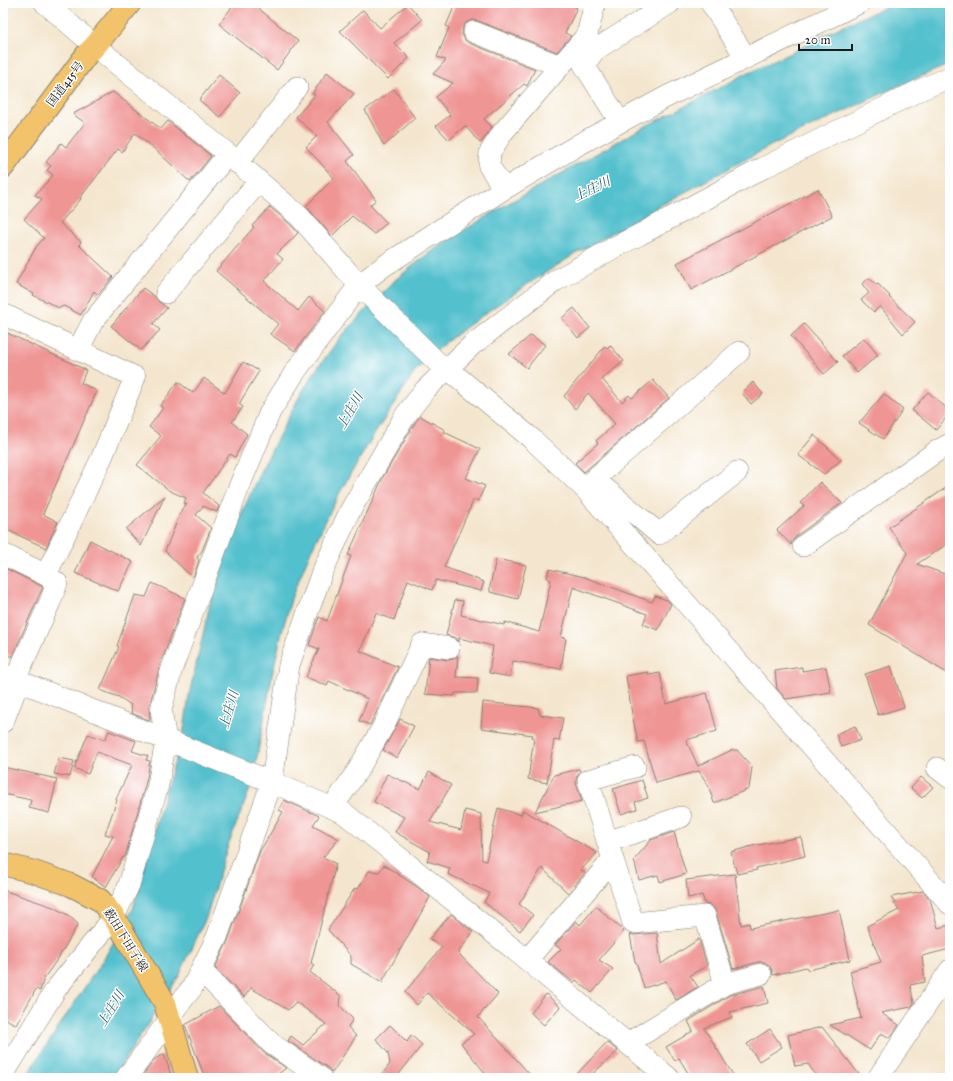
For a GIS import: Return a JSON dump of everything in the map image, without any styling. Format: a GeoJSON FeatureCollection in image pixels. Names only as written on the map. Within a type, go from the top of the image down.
{"type":"FeatureCollection","features":[{"type":"Feature","properties":{"kind":"main road","name":"国道415号"},"geometry":{"type":"LineString","coordinates":[[3,167],[87,54],[130,3]]}},
{"type":"Feature","properties":{"kind":"main road","name":"薮田下田子線"},"geometry":{"type":"LineString","coordinates":[[3,864],[34,872],[71,885],[100,900],[114,917],[167,1011],[186,1078]]}},
{"type":"Feature","properties":{"kind":"street"},"geometry":{"type":"LineString","coordinates":[[45,3],[232,158],[300,217],[361,287],[444,366],[589,484],[659,534],[737,472]]}},
{"type":"Feature","properties":{"kind":"street"},"geometry":{"type":"LineString","coordinates":[[504,189],[489,166],[490,152],[503,132],[587,35],[595,3]]}},
{"type":"Feature","properties":{"kind":"street"},"geometry":{"type":"LineString","coordinates":[[620,122],[584,64],[595,50],[670,3]]}},
{"type":"Feature","properties":{"kind":"street"},"geometry":{"type":"LineString","coordinates":[[711,3],[746,58]]}},
{"type":"Feature","properties":{"kind":"street"},"geometry":{"type":"LineString","coordinates":[[3,1075],[56,989],[114,917],[129,885],[158,785],[174,743],[162,710],[172,668],[237,492],[270,412],[295,372],[361,287],[384,266],[504,189],[578,145],[666,97],[859,3]]}},
{"type":"Feature","properties":{"kind":"street"},"geometry":{"type":"LineString","coordinates":[[474,32],[560,66]]}},
{"type":"Feature","properties":{"kind":"street"},"geometry":{"type":"LineString","coordinates":[[126,1078],[167,1011],[183,999],[192,988],[217,937],[264,779],[289,665],[321,575],[350,511],[405,416],[444,366],[555,281],[615,247],[763,168],[920,90],[950,77]]}},
{"type":"Feature","properties":{"kind":"street"},"geometry":{"type":"LineString","coordinates":[[78,350],[93,321],[232,158],[297,87]]}},
{"type":"Feature","properties":{"kind":"street"},"geometry":{"type":"LineString","coordinates":[[166,293],[259,181]]}},
{"type":"Feature","properties":{"kind":"street"},"geometry":{"type":"LineString","coordinates":[[3,314],[135,377],[102,457],[46,575]]}},
{"type":"Feature","properties":{"kind":"street"},"geometry":{"type":"LineString","coordinates":[[589,484],[739,352]]}},
{"type":"Feature","properties":{"kind":"street"},"geometry":{"type":"LineString","coordinates":[[803,546],[937,451],[950,444]]}},
{"type":"Feature","properties":{"kind":"street"},"geometry":{"type":"LineString","coordinates":[[589,484],[742,667],[950,904]]}},
{"type":"Feature","properties":{"kind":"street"},"geometry":{"type":"LineString","coordinates":[[3,554],[46,575],[57,583],[50,602],[12,678],[3,722]]}},
{"type":"Feature","properties":{"kind":"street"},"geometry":{"type":"LineString","coordinates":[[332,808],[358,770],[384,725],[422,644],[449,648]]}},
{"type":"Feature","properties":{"kind":"street"},"geometry":{"type":"LineString","coordinates":[[12,678],[264,779],[344,813],[527,960],[669,1078]]}},
{"type":"Feature","properties":{"kind":"street"},"geometry":{"type":"LineString","coordinates":[[635,767],[588,780],[633,923],[705,916],[725,984]]}},
{"type":"Feature","properties":{"kind":"street"},"geometry":{"type":"LineString","coordinates":[[527,960],[610,851],[681,817]]}},
{"type":"Feature","properties":{"kind":"street"},"geometry":{"type":"LineString","coordinates":[[201,970],[272,1044],[320,1078]]}},
{"type":"Feature","properties":{"kind":"street"},"geometry":{"type":"LineString","coordinates":[[878,1078],[950,970]]}},
{"type":"Feature","properties":{"kind":"street"},"geometry":{"type":"LineString","coordinates":[[628,1043],[725,984],[761,974]]}},
{"type":"Feature","properties":{"kind":"water","name":"上庄川"},"geometry":{"type":"Polygon","coordinates":[[[895,3],[950,3],[950,64],[894,88],[776,143],[663,204],[575,254],[487,312],[446,342],[416,370],[372,438],[340,492],[310,553],[292,596],[272,676],[252,784],[227,848],[206,918],[179,976],[113,1078],[25,1078],[106,955],[133,909],[166,789],[183,736],[189,695],[210,604],[231,538],[258,476],[299,397],[316,370],[339,339],[395,280],[429,253],[509,203],[640,129],[749,72],[797,50],[840,27],[895,3]]]}},
{"type":"Feature","properties":{"kind":"building"},"geometry":{"type":"Polygon","coordinates":[[[235,3],[252,3],[298,41],[277,70],[219,24],[235,3]]]}},
{"type":"Feature","properties":{"kind":"building"},"geometry":{"type":"Polygon","coordinates":[[[456,3],[566,3],[577,8],[565,33],[571,36],[557,52],[478,21],[472,20],[466,23],[463,27],[462,34],[465,40],[469,43],[535,69],[527,86],[524,84],[484,119],[492,127],[480,143],[465,126],[449,140],[436,126],[450,115],[436,97],[453,83],[433,74],[446,60],[437,57],[449,28],[446,26],[456,3]]]}},
{"type":"Feature","properties":{"kind":"building"},"geometry":{"type":"Polygon","coordinates":[[[408,4],[422,20],[394,43],[409,58],[388,79],[340,31],[363,10],[380,28],[408,4]]]}},
{"type":"Feature","properties":{"kind":"building"},"geometry":{"type":"Polygon","coordinates":[[[327,72],[354,94],[328,122],[354,155],[347,161],[376,200],[370,205],[387,223],[374,234],[352,216],[332,236],[306,206],[334,178],[306,147],[317,136],[296,117],[315,95],[312,94],[327,72]]]}},
{"type":"Feature","properties":{"kind":"building"},"geometry":{"type":"Polygon","coordinates":[[[219,75],[240,93],[220,117],[199,100],[219,75]]]}},
{"type":"Feature","properties":{"kind":"building"},"geometry":{"type":"Polygon","coordinates":[[[394,89],[415,118],[384,146],[365,110],[394,89]]]}},
{"type":"Feature","properties":{"kind":"building"},"geometry":{"type":"Polygon","coordinates":[[[113,92],[161,129],[168,121],[211,156],[190,182],[135,133],[122,152],[118,149],[80,198],[81,199],[60,223],[81,242],[79,245],[113,277],[98,295],[94,291],[81,315],[64,306],[59,308],[33,295],[34,294],[16,284],[36,247],[44,238],[24,219],[42,199],[35,195],[53,175],[47,170],[51,166],[46,162],[61,143],[66,147],[85,123],[73,114],[113,92]]]}},
{"type":"Feature","properties":{"kind":"building"},"geometry":{"type":"Polygon","coordinates":[[[818,189],[832,216],[691,290],[677,263],[818,189]]]}},
{"type":"Feature","properties":{"kind":"building"},"geometry":{"type":"Polygon","coordinates":[[[270,207],[298,233],[277,254],[283,259],[264,281],[298,311],[309,297],[325,311],[295,351],[270,334],[278,324],[216,271],[254,227],[252,226],[270,207]]]}},
{"type":"Feature","properties":{"kind":"building"},"geometry":{"type":"Polygon","coordinates":[[[869,278],[877,285],[878,284],[915,322],[903,334],[880,306],[874,312],[861,300],[869,293],[862,284],[869,278]]]}},
{"type":"Feature","properties":{"kind":"building"},"geometry":{"type":"Polygon","coordinates":[[[143,288],[167,308],[153,324],[160,330],[141,350],[111,326],[143,288]]]}},
{"type":"Feature","properties":{"kind":"building"},"geometry":{"type":"Polygon","coordinates":[[[574,308],[590,328],[578,338],[562,318],[574,308]]]}},
{"type":"Feature","properties":{"kind":"building"},"geometry":{"type":"Polygon","coordinates":[[[804,324],[838,362],[824,374],[791,336],[804,324]]]}},
{"type":"Feature","properties":{"kind":"building"},"geometry":{"type":"Polygon","coordinates":[[[3,331],[86,370],[81,383],[97,391],[43,514],[58,522],[46,548],[3,528],[3,331]]]}},
{"type":"Feature","properties":{"kind":"building"},"geometry":{"type":"Polygon","coordinates":[[[531,335],[545,345],[527,368],[509,354],[531,335]]]}},
{"type":"Feature","properties":{"kind":"building"},"geometry":{"type":"Polygon","coordinates":[[[864,338],[878,355],[857,373],[842,356],[864,338]]]}},
{"type":"Feature","properties":{"kind":"building"},"geometry":{"type":"Polygon","coordinates":[[[610,345],[624,361],[602,379],[622,402],[629,395],[632,398],[653,380],[669,398],[584,472],[575,463],[598,443],[596,441],[615,424],[588,393],[575,409],[564,396],[605,346],[607,348],[610,345]]]}},
{"type":"Feature","properties":{"kind":"building"},"geometry":{"type":"Polygon","coordinates":[[[243,362],[259,371],[239,404],[243,407],[232,422],[247,434],[235,457],[230,454],[203,493],[219,506],[217,512],[203,506],[196,515],[211,528],[202,551],[197,557],[199,560],[192,577],[165,551],[181,511],[187,504],[184,503],[186,498],[170,491],[137,465],[161,436],[149,427],[163,408],[160,406],[178,382],[193,393],[204,378],[225,393],[243,362]]]}},
{"type":"Feature","properties":{"kind":"building"},"geometry":{"type":"Polygon","coordinates":[[[753,382],[763,394],[751,404],[742,393],[753,382]]]}},
{"type":"Feature","properties":{"kind":"building"},"geometry":{"type":"Polygon","coordinates":[[[928,392],[950,411],[936,430],[912,410],[928,392]]]}},
{"type":"Feature","properties":{"kind":"building"},"geometry":{"type":"Polygon","coordinates":[[[884,394],[903,410],[883,439],[859,423],[884,394]]]}},
{"type":"Feature","properties":{"kind":"building"},"geometry":{"type":"Polygon","coordinates":[[[420,416],[445,430],[444,432],[480,449],[466,478],[485,486],[478,501],[474,499],[444,567],[484,582],[481,591],[436,580],[432,590],[408,580],[394,620],[376,613],[360,651],[398,667],[370,725],[359,721],[368,699],[329,681],[327,686],[306,677],[319,649],[309,645],[319,617],[327,621],[351,556],[348,555],[383,477],[420,416]]]}},
{"type":"Feature","properties":{"kind":"building"},"geometry":{"type":"Polygon","coordinates":[[[814,435],[841,460],[824,474],[798,455],[814,435]]]}},
{"type":"Feature","properties":{"kind":"building"},"geometry":{"type":"Polygon","coordinates":[[[820,482],[842,503],[796,536],[791,545],[777,530],[804,506],[800,503],[820,482]]]}},
{"type":"Feature","properties":{"kind":"building"},"geometry":{"type":"Polygon","coordinates":[[[950,485],[950,542],[917,564],[950,576],[950,675],[869,625],[907,553],[889,527],[950,485]]]}},
{"type":"Feature","properties":{"kind":"building"},"geometry":{"type":"Polygon","coordinates":[[[165,496],[141,546],[126,529],[165,496]]]}},
{"type":"Feature","properties":{"kind":"building"},"geometry":{"type":"Polygon","coordinates":[[[90,540],[133,562],[118,591],[75,573],[90,540]]]}},
{"type":"Feature","properties":{"kind":"building"},"geometry":{"type":"Polygon","coordinates":[[[496,559],[526,565],[518,599],[490,592],[496,559]]]}},
{"type":"Feature","properties":{"kind":"building"},"geometry":{"type":"Polygon","coordinates":[[[3,567],[43,587],[12,657],[3,652],[3,567]]]}},
{"type":"Feature","properties":{"kind":"building"},"geometry":{"type":"Polygon","coordinates":[[[549,569],[584,577],[652,602],[655,596],[667,600],[671,604],[658,630],[643,624],[647,614],[573,587],[561,637],[566,638],[561,669],[513,661],[510,677],[489,673],[493,646],[459,638],[459,642],[456,638],[446,635],[455,600],[463,601],[461,615],[504,625],[505,622],[539,632],[551,580],[547,578],[549,569]]]}},
{"type":"Feature","properties":{"kind":"building"},"geometry":{"type":"Polygon","coordinates":[[[152,583],[185,598],[160,665],[149,707],[149,720],[131,713],[131,705],[119,697],[100,690],[119,647],[117,646],[135,595],[146,597],[152,583]]]}},
{"type":"Feature","properties":{"kind":"building"},"geometry":{"type":"Polygon","coordinates":[[[458,656],[456,677],[478,678],[477,693],[455,693],[454,696],[425,694],[429,657],[448,660],[458,656]]]}},
{"type":"Feature","properties":{"kind":"building"},"geometry":{"type":"Polygon","coordinates":[[[891,666],[904,707],[878,715],[865,674],[891,666]]]}},
{"type":"Feature","properties":{"kind":"building"},"geometry":{"type":"Polygon","coordinates":[[[802,667],[802,671],[826,667],[831,692],[786,699],[777,689],[775,671],[802,667]]]}},
{"type":"Feature","properties":{"kind":"building"},"geometry":{"type":"Polygon","coordinates":[[[648,672],[649,675],[660,673],[666,704],[707,693],[717,731],[686,740],[698,766],[732,750],[737,750],[752,767],[749,789],[714,803],[708,785],[699,771],[656,783],[644,741],[638,742],[626,676],[648,672]]]}},
{"type":"Feature","properties":{"kind":"building"},"geometry":{"type":"Polygon","coordinates":[[[483,702],[538,708],[540,715],[563,718],[559,741],[554,740],[547,783],[528,779],[534,738],[532,738],[533,735],[481,728],[483,702]]]}},
{"type":"Feature","properties":{"kind":"building"},"geometry":{"type":"Polygon","coordinates":[[[400,719],[414,726],[397,758],[383,750],[400,719]]]}},
{"type":"Feature","properties":{"kind":"building"},"geometry":{"type":"Polygon","coordinates":[[[855,726],[861,740],[841,747],[836,734],[855,726]]]}},
{"type":"Feature","properties":{"kind":"building"},"geometry":{"type":"Polygon","coordinates":[[[109,731],[136,741],[132,751],[148,756],[146,760],[150,761],[146,782],[125,857],[123,857],[106,887],[92,877],[113,836],[105,834],[117,800],[116,799],[132,765],[97,752],[88,774],[74,768],[88,734],[105,740],[109,731]]]}},
{"type":"Feature","properties":{"kind":"building"},"geometry":{"type":"Polygon","coordinates":[[[59,758],[74,761],[70,777],[54,774],[59,758]]]}},
{"type":"Feature","properties":{"kind":"building"},"geometry":{"type":"Polygon","coordinates":[[[3,767],[57,779],[49,813],[29,808],[31,800],[3,794],[3,767]]]}},
{"type":"Feature","properties":{"kind":"building"},"geometry":{"type":"Polygon","coordinates":[[[579,769],[580,771],[576,778],[576,783],[582,801],[535,812],[554,775],[579,769]]]}},
{"type":"Feature","properties":{"kind":"building"},"geometry":{"type":"Polygon","coordinates":[[[429,772],[451,785],[430,822],[461,830],[465,810],[481,814],[482,860],[486,861],[498,808],[521,815],[523,810],[597,853],[581,870],[585,873],[568,893],[542,868],[519,904],[533,915],[520,931],[484,902],[489,893],[448,874],[450,868],[427,861],[430,852],[395,832],[404,817],[374,802],[387,774],[420,789],[429,772]]]}},
{"type":"Feature","properties":{"kind":"building"},"geometry":{"type":"Polygon","coordinates":[[[921,777],[933,787],[922,798],[911,788],[921,777]]]}},
{"type":"Feature","properties":{"kind":"building"},"geometry":{"type":"Polygon","coordinates":[[[642,780],[648,798],[635,802],[637,809],[621,814],[613,789],[642,780]]]}},
{"type":"Feature","properties":{"kind":"building"},"geometry":{"type":"Polygon","coordinates":[[[284,800],[319,816],[313,825],[339,839],[323,857],[336,864],[311,963],[314,965],[310,972],[341,996],[340,1006],[353,1019],[348,1027],[356,1036],[332,1073],[328,1068],[288,1041],[291,1036],[303,1045],[326,1024],[296,1002],[288,1010],[251,988],[244,997],[215,968],[228,941],[260,851],[283,812],[279,810],[284,800]]]}},
{"type":"Feature","properties":{"kind":"building"},"geometry":{"type":"Polygon","coordinates":[[[674,832],[686,874],[660,882],[658,875],[639,880],[634,860],[651,840],[674,832]]]}},
{"type":"Feature","properties":{"kind":"building"},"geometry":{"type":"Polygon","coordinates":[[[801,837],[805,856],[756,868],[757,870],[737,874],[731,852],[752,846],[801,837]]]}},
{"type":"Feature","properties":{"kind":"building"},"geometry":{"type":"Polygon","coordinates":[[[384,865],[430,897],[382,982],[351,964],[351,956],[328,930],[355,888],[358,889],[369,871],[379,872],[384,865]]]}},
{"type":"Feature","properties":{"kind":"building"},"geometry":{"type":"Polygon","coordinates":[[[735,874],[741,925],[749,923],[750,928],[839,910],[850,960],[808,970],[806,967],[773,975],[770,966],[764,962],[758,962],[733,969],[714,908],[705,904],[702,895],[688,898],[686,880],[735,874]]]}},
{"type":"Feature","properties":{"kind":"building"},"geometry":{"type":"Polygon","coordinates":[[[3,890],[53,907],[68,915],[78,924],[59,957],[44,978],[40,991],[36,989],[16,1025],[3,1017],[3,890]]]}},
{"type":"Feature","properties":{"kind":"building"},"geometry":{"type":"Polygon","coordinates":[[[923,891],[930,899],[938,928],[950,925],[950,949],[922,956],[925,982],[910,985],[914,1003],[911,1007],[881,1013],[899,1025],[890,1038],[881,1033],[870,1050],[830,1025],[861,1018],[850,971],[881,962],[867,926],[899,910],[891,897],[923,891]]]}},
{"type":"Feature","properties":{"kind":"building"},"geometry":{"type":"Polygon","coordinates":[[[596,906],[624,931],[599,960],[613,969],[592,993],[576,980],[573,983],[548,962],[561,949],[555,945],[576,921],[580,925],[596,906]]]}},
{"type":"Feature","properties":{"kind":"building"},"geometry":{"type":"Polygon","coordinates":[[[451,914],[473,932],[458,953],[498,994],[478,1017],[533,1078],[489,1078],[461,1043],[474,1034],[427,993],[417,1005],[405,992],[442,947],[429,939],[451,914]]]}},
{"type":"Feature","properties":{"kind":"building"},"geometry":{"type":"Polygon","coordinates":[[[657,933],[661,964],[699,939],[707,966],[690,975],[698,987],[676,1000],[666,981],[644,988],[635,962],[630,934],[657,933]]]}},
{"type":"Feature","properties":{"kind":"building"},"geometry":{"type":"Polygon","coordinates":[[[764,986],[768,1003],[730,1012],[732,1017],[704,1028],[735,1078],[691,1078],[679,1058],[675,1061],[666,1047],[693,1031],[688,1021],[730,995],[764,986]]]}},
{"type":"Feature","properties":{"kind":"building"},"geometry":{"type":"Polygon","coordinates":[[[546,994],[560,1007],[544,1025],[531,1013],[546,994]]]}},
{"type":"Feature","properties":{"kind":"building"},"geometry":{"type":"Polygon","coordinates":[[[219,1006],[263,1052],[286,1068],[277,1075],[277,1078],[205,1078],[185,1025],[219,1006]]]}},
{"type":"Feature","properties":{"kind":"building"},"geometry":{"type":"Polygon","coordinates":[[[390,1025],[407,1042],[411,1035],[422,1045],[396,1078],[379,1078],[390,1064],[388,1053],[376,1039],[390,1025]]]}},
{"type":"Feature","properties":{"kind":"building"},"geometry":{"type":"Polygon","coordinates":[[[822,1027],[862,1078],[818,1078],[808,1064],[795,1066],[788,1035],[822,1027]]]}},
{"type":"Feature","properties":{"kind":"building"},"geometry":{"type":"Polygon","coordinates":[[[770,1029],[782,1047],[759,1061],[747,1044],[770,1029]]]}},
{"type":"Feature","properties":{"kind":"building"},"geometry":{"type":"Polygon","coordinates":[[[607,1042],[618,1051],[588,1078],[579,1078],[576,1075],[607,1042]]]}},
{"type":"Feature","properties":{"kind":"building"},"geometry":{"type":"Polygon","coordinates":[[[164,1054],[172,1078],[141,1078],[155,1059],[164,1054]]]}}]}
